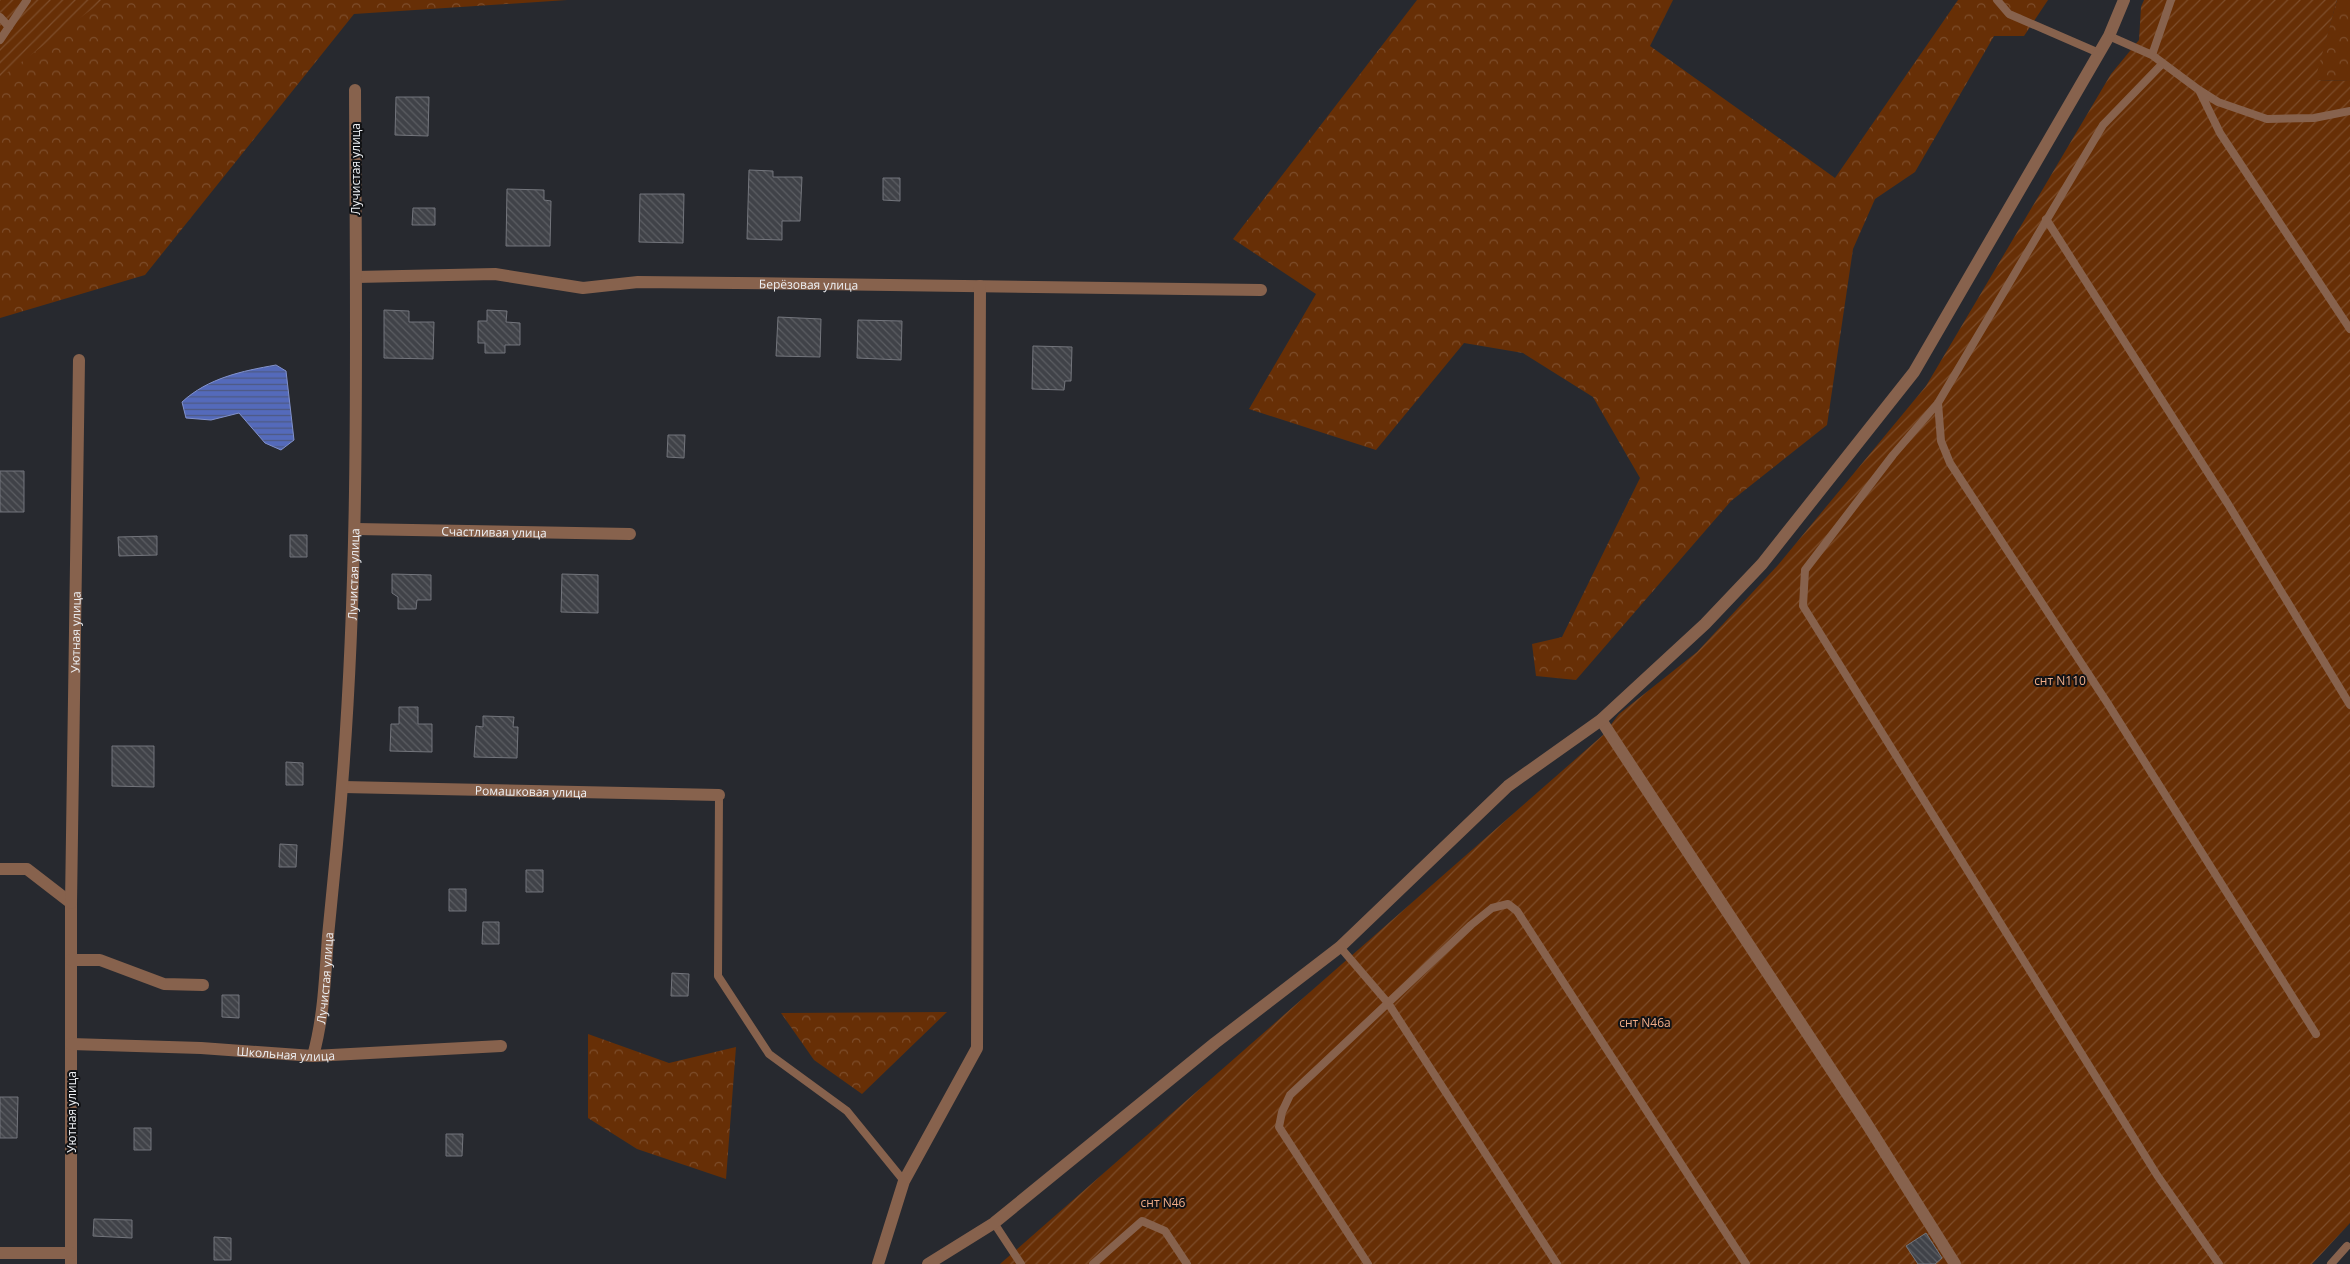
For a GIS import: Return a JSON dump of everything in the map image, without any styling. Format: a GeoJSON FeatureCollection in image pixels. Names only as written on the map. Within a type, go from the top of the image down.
{"type":"FeatureCollection","features":[{"type":"Feature","properties":{"kind":"street"},"geometry":{"type":"LineString","coordinates":[[928,1264],[994,1222],[1215,1043],[1340,946],[1508,786],[1601,720],[1705,624],[1762,564],[1914,372],[2109,36],[2124,0]]}},
{"type":"Feature","properties":{"kind":"street","name":"Лучистая улица"},"geometry":{"type":"LineString","coordinates":[[313,1056],[321,1025],[325,998],[342,787],[356,529],[355,90]]}},
{"type":"Feature","properties":{"kind":"street","name":"Берёзовая улица"},"geometry":{"type":"LineString","coordinates":[[356,277],[495,274],[583,288],[638,282],[1261,290]]}},
{"type":"Feature","properties":{"kind":"street"},"geometry":{"type":"LineString","coordinates":[[878,1264],[904,1181],[977,1048],[980,286]]}},
{"type":"Feature","properties":{"kind":"street","name":"Уютная улица"},"geometry":{"type":"LineString","coordinates":[[71,1259],[71,903],[79,360]]}},
{"type":"Feature","properties":{"kind":"street","name":"Счастливая улица"},"geometry":{"type":"LineString","coordinates":[[356,529],[630,534]]}},
{"type":"Feature","properties":{"kind":"street"},"geometry":{"type":"LineString","coordinates":[[1601,720],[1865,1121],[1955,1264]]}},
{"type":"Feature","properties":{"kind":"street","name":"Ромашковая улица"},"geometry":{"type":"LineString","coordinates":[[342,787],[719,795]]}},
{"type":"Feature","properties":{"kind":"street"},"geometry":{"type":"LineString","coordinates":[[0,869],[27,869],[71,903]]}},
{"type":"Feature","properties":{"kind":"street"},"geometry":{"type":"LineString","coordinates":[[71,960],[100,960],[164,984],[203,985]]}},
{"type":"Feature","properties":{"kind":"street","name":"Школьная улица"},"geometry":{"type":"LineString","coordinates":[[71,1044],[201,1048],[313,1056],[501,1046]]}},
{"type":"Feature","properties":{"kind":"street"},"geometry":{"type":"LineString","coordinates":[[0,1253],[71,1259]]}},
{"type":"Feature","properties":{"kind":"lane"},"geometry":{"type":"LineString","coordinates":[[0,40],[27,0]]}},
{"type":"Feature","properties":{"kind":"lane"},"geometry":{"type":"LineString","coordinates":[[1997,0],[2009,14],[2099,52]]}},
{"type":"Feature","properties":{"kind":"lane"},"geometry":{"type":"LineString","coordinates":[[2152,55],[2171,0]]}},
{"type":"Feature","properties":{"kind":"lane"},"geometry":{"type":"LineString","coordinates":[[0,17],[9,27]]}},
{"type":"Feature","properties":{"kind":"lane"},"geometry":{"type":"LineString","coordinates":[[2109,36],[2152,55],[2218,102],[2266,120],[2314,118],[2350,111]]}},
{"type":"Feature","properties":{"kind":"lane"},"geometry":{"type":"LineString","coordinates":[[2163,64],[2103,125],[1938,402],[1893,456],[1805,570],[1803,606],[2156,1175],[2219,1264]]}},
{"type":"Feature","properties":{"kind":"lane"},"geometry":{"type":"LineString","coordinates":[[2199,90],[2220,133],[2350,329]]}},
{"type":"Feature","properties":{"kind":"lane"},"geometry":{"type":"LineString","coordinates":[[2046,219],[2228,504],[2350,705]]}},
{"type":"Feature","properties":{"kind":"lane"},"geometry":{"type":"LineString","coordinates":[[1938,402],[1941,441],[1950,463],[2108,704],[2316,1034]]}},
{"type":"Feature","properties":{"kind":"lane"},"geometry":{"type":"LineString","coordinates":[[719,795],[718,976],[769,1054],[846,1111],[904,1181]]}},
{"type":"Feature","properties":{"kind":"lane"},"geometry":{"type":"LineString","coordinates":[[1368,1264],[1279,1127],[1282,1112],[1290,1095],[1478,919],[1492,908],[1508,904],[1523,919],[1746,1264]]}},
{"type":"Feature","properties":{"kind":"lane"},"geometry":{"type":"LineString","coordinates":[[1340,946],[1388,1002],[1556,1264]]}},
{"type":"Feature","properties":{"kind":"lane"},"geometry":{"type":"LineString","coordinates":[[1093,1264],[1142,1221],[1165,1231],[1187,1264]]}},
{"type":"Feature","properties":{"kind":"lane"},"geometry":{"type":"LineString","coordinates":[[994,1222],[1021,1264]]}},
{"type":"Feature","properties":{"kind":"lane"},"geometry":{"type":"LineString","coordinates":[[2331,1264],[2347,1246]]}},
{"type":"Feature","properties":{"kind":"green space"},"geometry":{"type":"Polygon","coordinates":[[[0,0],[104,0],[0,78],[0,0]]]}},
{"type":"Feature","properties":{"kind":"green space"},"geometry":{"type":"Polygon","coordinates":[[[91,0],[567,0],[354,14],[145,275],[0,318],[0,73],[91,0]]]}},
{"type":"Feature","properties":{"kind":"green space"},"geometry":{"type":"Polygon","coordinates":[[[1417,0],[1673,0],[1650,46],[1835,178],[1958,0],[2048,0],[2024,36],[1994,36],[1915,172],[1875,199],[1853,249],[1827,425],[1731,501],[1576,680],[1536,676],[1532,644],[1562,637],[1640,478],[1593,397],[1523,353],[1464,343],[1376,450],[1249,409],[1316,294],[1233,239],[1417,0]]]}},
{"type":"Feature","properties":{"kind":"green space","name":"снт N110"},"geometry":{"type":"Polygon","coordinates":[[[2144,0],[2337,0],[2315,80],[2350,81],[2350,1223],[2312,1264],[1000,1264],[1603,735],[1619,714],[1697,652],[1778,565],[1926,386],[2111,74],[2139,40],[2141,7],[2144,0]]]}},
{"type":"Feature","properties":{"kind":"green space"},"geometry":{"type":"Polygon","coordinates":[[[2337,0],[2350,0],[2350,81],[2314,80],[2337,0]]]}},
{"type":"Feature","properties":{"kind":"green space"},"geometry":{"type":"Polygon","coordinates":[[[947,1012],[862,1094],[814,1060],[781,1013],[947,1012]]]}},
{"type":"Feature","properties":{"kind":"green space"},"geometry":{"type":"Polygon","coordinates":[[[588,1034],[669,1063],[736,1047],[726,1179],[637,1149],[588,1118],[588,1034]]]}},
{"type":"Feature","properties":{"kind":"water"},"geometry":{"type":"Polygon","coordinates":[[[276,365],[286,371],[294,440],[281,450],[265,443],[239,413],[211,420],[186,418],[182,402],[203,387],[238,373],[276,365]]]}},
{"type":"Feature","properties":{"kind":"building"},"geometry":{"type":"Polygon","coordinates":[[[396,97],[429,97],[428,136],[395,135],[396,97]]]}},
{"type":"Feature","properties":{"kind":"building"},"geometry":{"type":"Polygon","coordinates":[[[749,170],[773,171],[773,177],[802,177],[800,221],[782,221],[782,240],[747,239],[749,170]]]}},
{"type":"Feature","properties":{"kind":"building"},"geometry":{"type":"Polygon","coordinates":[[[883,178],[900,178],[900,201],[883,200],[883,178]]]}},
{"type":"Feature","properties":{"kind":"building"},"geometry":{"type":"Polygon","coordinates":[[[507,189],[544,190],[544,200],[551,201],[550,246],[506,246],[507,189]]]}},
{"type":"Feature","properties":{"kind":"building"},"geometry":{"type":"Polygon","coordinates":[[[640,194],[684,194],[683,243],[639,242],[640,194]]]}},
{"type":"Feature","properties":{"kind":"building"},"geometry":{"type":"Polygon","coordinates":[[[413,208],[435,208],[435,225],[412,225],[413,208]]]}},
{"type":"Feature","properties":{"kind":"building"},"geometry":{"type":"Polygon","coordinates":[[[384,310],[409,311],[409,322],[434,322],[433,359],[384,358],[384,310]]]}},
{"type":"Feature","properties":{"kind":"building"},"geometry":{"type":"Polygon","coordinates":[[[487,310],[507,311],[506,322],[520,323],[520,345],[505,345],[505,353],[485,353],[485,343],[478,343],[478,321],[487,321],[487,310]]]}},
{"type":"Feature","properties":{"kind":"building"},"geometry":{"type":"Polygon","coordinates":[[[778,317],[821,319],[820,357],[776,356],[778,317]]]}},
{"type":"Feature","properties":{"kind":"building"},"geometry":{"type":"Polygon","coordinates":[[[858,320],[902,321],[901,360],[857,358],[858,320]]]}},
{"type":"Feature","properties":{"kind":"building"},"geometry":{"type":"Polygon","coordinates":[[[1033,346],[1072,347],[1071,381],[1065,381],[1064,390],[1032,389],[1033,346]]]}},
{"type":"Feature","properties":{"kind":"building"},"geometry":{"type":"Polygon","coordinates":[[[668,435],[685,435],[684,458],[667,457],[668,435]]]}},
{"type":"Feature","properties":{"kind":"building"},"geometry":{"type":"Polygon","coordinates":[[[0,471],[24,471],[24,512],[0,512],[0,471]]]}},
{"type":"Feature","properties":{"kind":"building"},"geometry":{"type":"Polygon","coordinates":[[[290,535],[307,535],[307,557],[290,557],[290,535]]]}},
{"type":"Feature","properties":{"kind":"building"},"geometry":{"type":"Polygon","coordinates":[[[157,536],[157,555],[119,556],[118,537],[157,536]]]}},
{"type":"Feature","properties":{"kind":"building"},"geometry":{"type":"Polygon","coordinates":[[[392,574],[431,575],[431,600],[417,600],[416,609],[398,609],[398,597],[392,593],[392,574]]]}},
{"type":"Feature","properties":{"kind":"building"},"geometry":{"type":"Polygon","coordinates":[[[562,574],[598,575],[598,613],[561,612],[562,574]]]}},
{"type":"Feature","properties":{"kind":"building"},"geometry":{"type":"Polygon","coordinates":[[[399,707],[418,707],[418,724],[432,724],[432,752],[390,751],[391,724],[399,724],[399,707]]]}},
{"type":"Feature","properties":{"kind":"building"},"geometry":{"type":"Polygon","coordinates":[[[483,716],[514,717],[513,727],[518,727],[517,758],[474,757],[476,726],[483,727],[483,716]]]}},
{"type":"Feature","properties":{"kind":"building"},"geometry":{"type":"Polygon","coordinates":[[[112,746],[154,746],[154,787],[112,786],[112,746]]]}},
{"type":"Feature","properties":{"kind":"building"},"geometry":{"type":"Polygon","coordinates":[[[286,762],[303,763],[303,785],[286,785],[286,762]]]}},
{"type":"Feature","properties":{"kind":"building"},"geometry":{"type":"Polygon","coordinates":[[[280,844],[297,845],[296,867],[279,867],[280,844]]]}},
{"type":"Feature","properties":{"kind":"building"},"geometry":{"type":"Polygon","coordinates":[[[526,870],[543,870],[543,892],[526,892],[526,870]]]}},
{"type":"Feature","properties":{"kind":"building"},"geometry":{"type":"Polygon","coordinates":[[[449,889],[466,889],[466,911],[449,911],[449,889]]]}},
{"type":"Feature","properties":{"kind":"building"},"geometry":{"type":"Polygon","coordinates":[[[483,922],[499,922],[499,944],[482,944],[483,922]]]}},
{"type":"Feature","properties":{"kind":"building"},"geometry":{"type":"Polygon","coordinates":[[[672,973],[689,974],[688,996],[671,996],[672,973]]]}},
{"type":"Feature","properties":{"kind":"building"},"geometry":{"type":"Polygon","coordinates":[[[222,995],[239,995],[239,1018],[222,1017],[222,995]]]}},
{"type":"Feature","properties":{"kind":"building"},"geometry":{"type":"Polygon","coordinates":[[[0,1097],[18,1097],[17,1138],[0,1138],[0,1097]]]}},
{"type":"Feature","properties":{"kind":"building"},"geometry":{"type":"Polygon","coordinates":[[[134,1128],[151,1128],[151,1150],[134,1150],[134,1128]]]}},
{"type":"Feature","properties":{"kind":"building"},"geometry":{"type":"Polygon","coordinates":[[[446,1134],[463,1134],[462,1156],[446,1156],[446,1134]]]}},
{"type":"Feature","properties":{"kind":"building"},"geometry":{"type":"Polygon","coordinates":[[[94,1219],[132,1220],[132,1238],[93,1236],[94,1219]]]}},
{"type":"Feature","properties":{"kind":"building"},"geometry":{"type":"Polygon","coordinates":[[[1926,1233],[1942,1258],[1935,1264],[1918,1264],[1906,1246],[1926,1233]]]}},
{"type":"Feature","properties":{"kind":"building"},"geometry":{"type":"Polygon","coordinates":[[[214,1237],[231,1238],[231,1260],[214,1260],[214,1237]]]}},
{"type":"Feature","properties":{"kind":"park label","name":"снт N46а"},"geometry":{"type":"Point","coordinates":[1645,1022]}},
{"type":"Feature","properties":{"kind":"park label","name":"снт N46"},"geometry":{"type":"Point","coordinates":[1163,1202]}}]}
